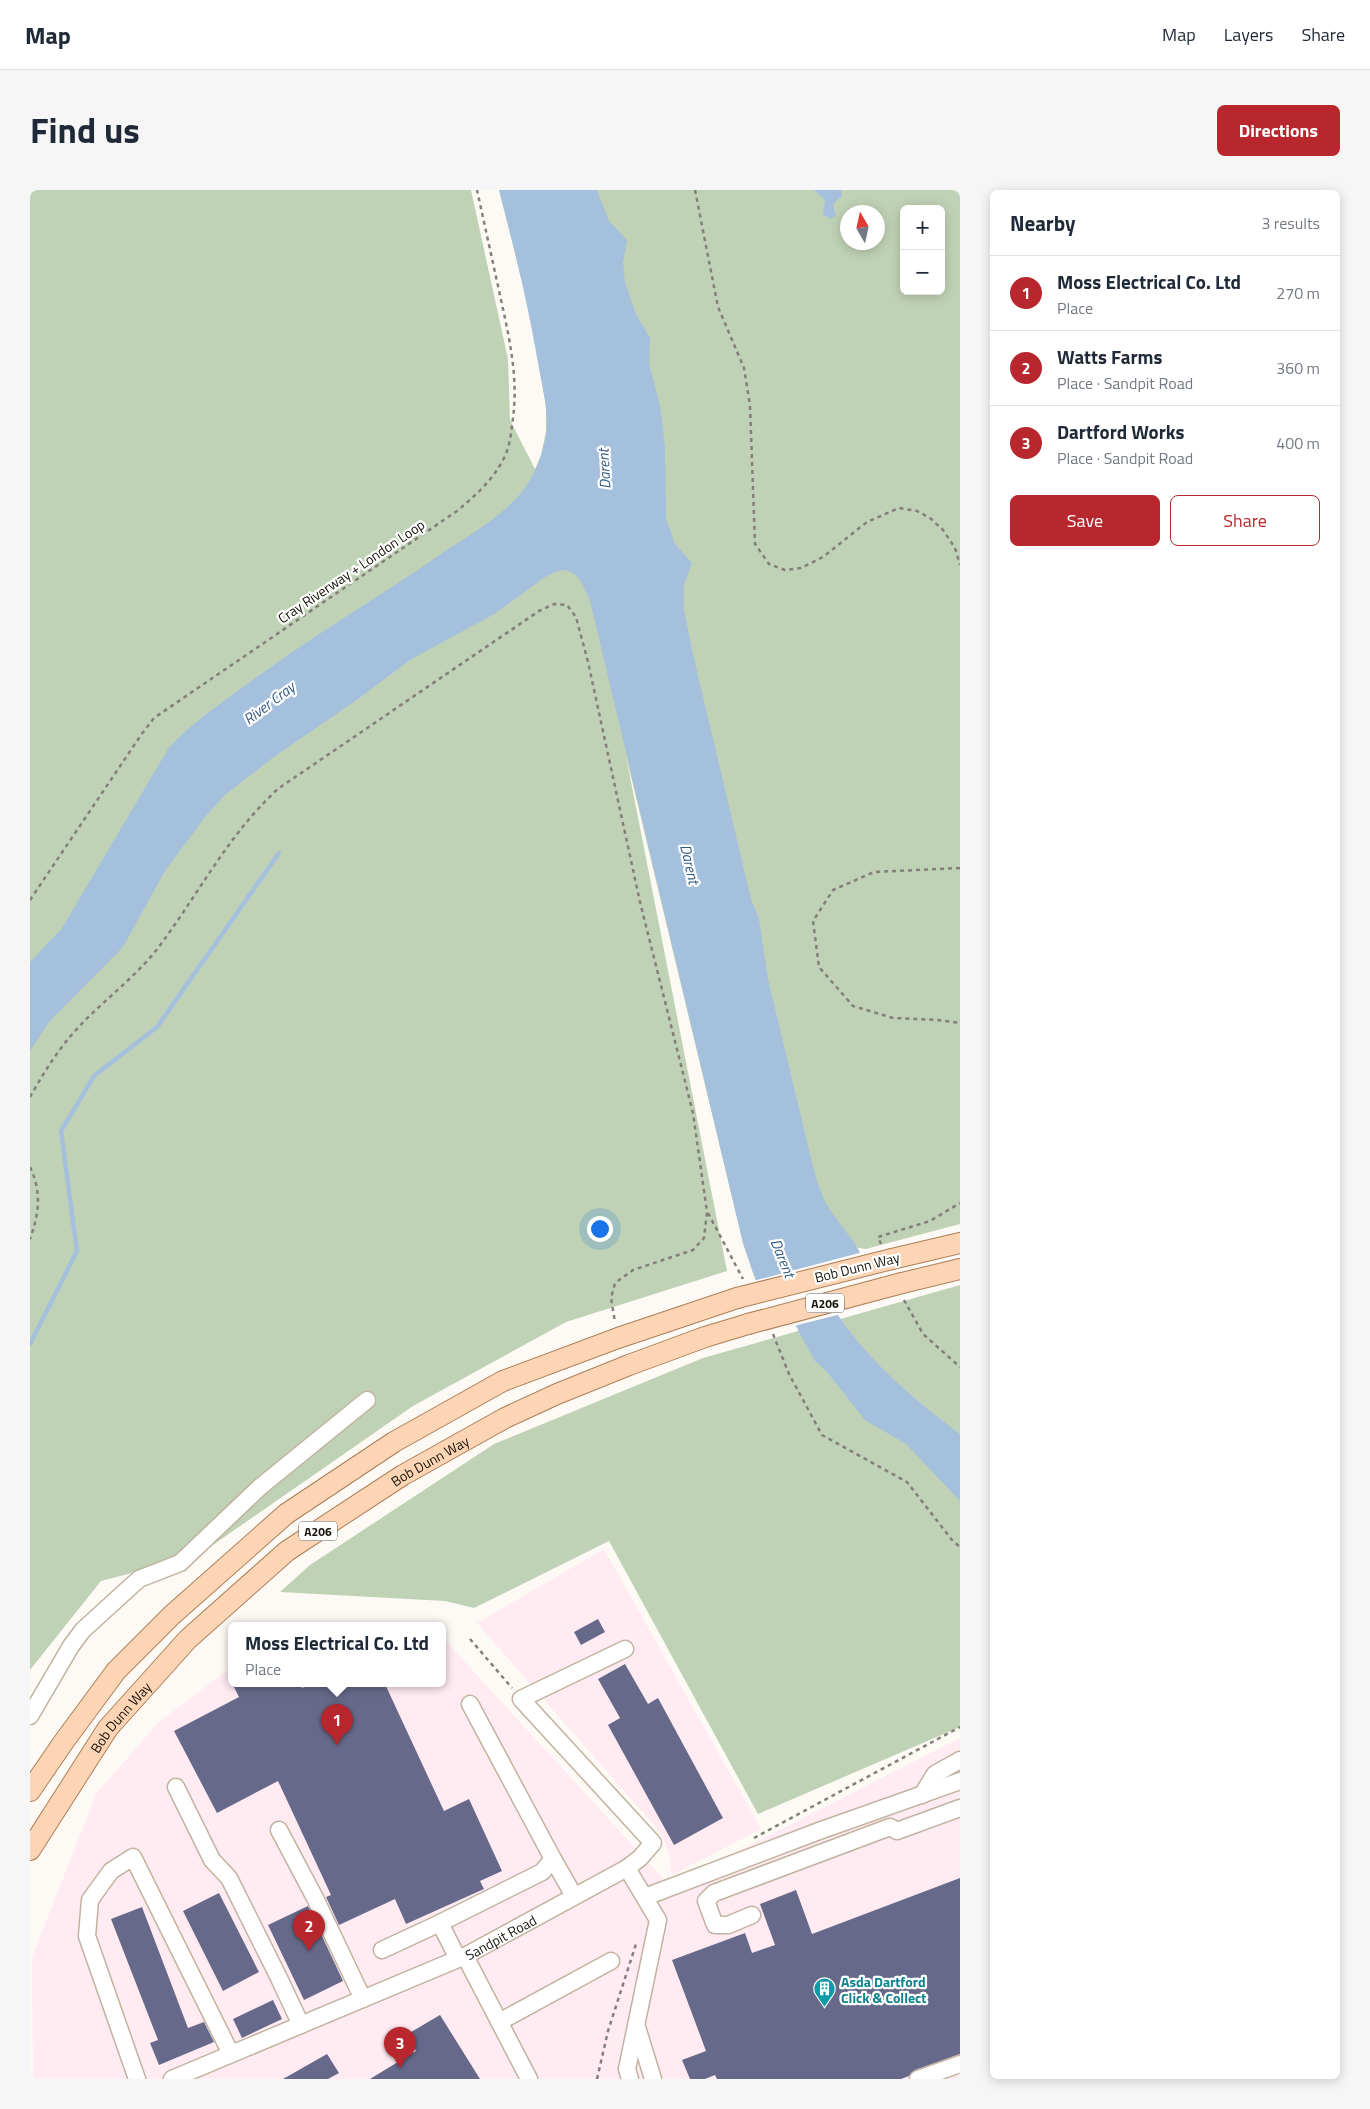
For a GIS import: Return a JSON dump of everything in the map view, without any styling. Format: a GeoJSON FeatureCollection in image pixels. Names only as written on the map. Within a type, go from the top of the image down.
{"type":"FeatureCollection","features":[{"type":"Feature","properties":{"kind":"main road","name":"Bob Dunn Way"},"geometry":{"type":"LineString","coordinates":[[30,1791],[64,1740],[116,1671],[172,1615],[286,1514],[394,1442],[503,1381],[742,1293],[960,1243]]}},
{"type":"Feature","properties":{"kind":"main road","name":"Bob Dunn Way"},"geometry":{"type":"LineString","coordinates":[[30,1850],[108,1728],[188,1639],[287,1552],[403,1475],[505,1418],[557,1394],[629,1365],[748,1324],[960,1269]]}},
{"type":"Feature","properties":{"kind":"street"},"geometry":{"type":"LineString","coordinates":[[30,1716],[71,1646],[83,1630],[139,1579],[180,1563],[260,1487],[367,1400]]}},
{"type":"Feature","properties":{"kind":"street"},"geometry":{"type":"LineString","coordinates":[[521,1699],[624,1648]]}},
{"type":"Feature","properties":{"kind":"street","name":"Sandpit Road"},"geometry":{"type":"LineString","coordinates":[[172,2079],[462,1958],[628,1868],[640,1858],[653,1843],[521,1699]]}},
{"type":"Feature","properties":{"kind":"street"},"geometry":{"type":"LineString","coordinates":[[470,1704],[574,1896]]}},
{"type":"Feature","properties":{"kind":"street"},"geometry":{"type":"LineString","coordinates":[[922,1794],[935,1774],[960,1760]]}},
{"type":"Feature","properties":{"kind":"street"},"geometry":{"type":"LineString","coordinates":[[645,1898],[819,1831],[960,1781]]}},
{"type":"Feature","properties":{"kind":"street"},"geometry":{"type":"LineString","coordinates":[[176,1787],[212,1860],[229,1878],[301,2025]]}},
{"type":"Feature","properties":{"kind":"street"},"geometry":{"type":"LineString","coordinates":[[710,1897],[890,1827],[897,1832],[960,1808]]}},
{"type":"Feature","properties":{"kind":"street"},"geometry":{"type":"LineString","coordinates":[[279,1830],[315,1898],[363,1998]]}},
{"type":"Feature","properties":{"kind":"street"},"geometry":{"type":"LineString","coordinates":[[137,2079],[87,1936],[90,1900],[111,1871],[133,1857],[231,2054]]}},
{"type":"Feature","properties":{"kind":"street"},"geometry":{"type":"LineString","coordinates":[[382,1950],[542,1872],[553,1859]]}},
{"type":"Feature","properties":{"kind":"street"},"geometry":{"type":"LineString","coordinates":[[628,1868],[658,1920],[636,2025],[629,2074]]}},
{"type":"Feature","properties":{"kind":"street"},"geometry":{"type":"LineString","coordinates":[[703,1876],[710,1897],[715,1925],[728,1925],[752,1915]]}},
{"type":"Feature","properties":{"kind":"street"},"geometry":{"type":"LineString","coordinates":[[685,1882],[710,1897]]}},
{"type":"Feature","properties":{"kind":"street"},"geometry":{"type":"LineString","coordinates":[[440,1923],[499,2022],[529,2079]]}},
{"type":"Feature","properties":{"kind":"street"},"geometry":{"type":"LineString","coordinates":[[499,2022],[611,1962]]}},
{"type":"Feature","properties":{"kind":"street"},"geometry":{"type":"LineString","coordinates":[[636,2025],[653,2079]]}},
{"type":"Feature","properties":{"kind":"street"},"geometry":{"type":"LineString","coordinates":[[918,2079],[960,2064]]}},
{"type":"Feature","properties":{"kind":"path","name":"Cray Riverway + London Loop"},"geometry":{"type":"LineString","coordinates":[[30,900],[141,734],[154,718],[457,511],[493,477],[505,456],[511,436],[516,400],[515,374],[510,341],[477,190]]}},
{"type":"Feature","properties":{"kind":"path"},"geometry":{"type":"LineString","coordinates":[[695,190],[718,307],[744,368],[750,404],[756,544],[769,564],[785,570],[801,568],[823,557],[866,522],[899,508],[917,511],[930,518],[943,530],[955,548],[960,565]]}},
{"type":"Feature","properties":{"kind":"path"},"geometry":{"type":"LineString","coordinates":[[30,1097],[45,1071],[75,1031],[157,950],[259,806],[286,783],[540,611],[554,604],[567,605],[576,618],[588,662],[640,902],[693,1113],[707,1212],[704,1238],[693,1250],[633,1270],[616,1283],[611,1298],[616,1325]]}},
{"type":"Feature","properties":{"kind":"path"},"geometry":{"type":"LineString","coordinates":[[960,868],[874,872],[833,890],[813,921],[819,968],[853,1006],[893,1018],[960,1023]]}},
{"type":"Feature","properties":{"kind":"path"},"geometry":{"type":"LineString","coordinates":[[30,1167],[39,1194],[38,1212],[30,1239]]}},
{"type":"Feature","properties":{"kind":"path"},"geometry":{"type":"LineString","coordinates":[[878,1237],[930,1221],[960,1203]]}},
{"type":"Feature","properties":{"kind":"path"},"geometry":{"type":"LineString","coordinates":[[707,1212],[742,1293]]}},
{"type":"Feature","properties":{"kind":"path"},"geometry":{"type":"LineString","coordinates":[[770,1329],[779,1346],[789,1374],[822,1435],[907,1482],[952,1540],[960,1547]]}},
{"type":"Feature","properties":{"kind":"path"},"geometry":{"type":"LineString","coordinates":[[922,1334],[960,1367]]}},
{"type":"Feature","properties":{"kind":"path"},"geometry":{"type":"LineString","coordinates":[[470,1639],[521,1699]]}},
{"type":"Feature","properties":{"kind":"path"},"geometry":{"type":"LineString","coordinates":[[753,1838],[960,1727]]}},
{"type":"Feature","properties":{"kind":"path"},"geometry":{"type":"LineString","coordinates":[[597,2079],[608,2031],[638,1938]]}},
{"type":"Feature","properties":{"kind":"shaded area"},"geometry":{"type":"Polygon","coordinates":[[[604,1549],[761,1829],[672,1875],[670,1858],[664,1840],[654,1825],[477,1623],[604,1549]]]}},
{"type":"Feature","properties":{"kind":"shaded area"},"geometry":{"type":"Polygon","coordinates":[[[446,1641],[670,1886],[960,1738],[960,2079],[33,2079],[32,1958],[96,1794],[159,1722],[228,1670],[228,1687],[446,1687],[446,1641]]]}},
{"type":"Feature","properties":{"kind":"green space"},"geometry":{"type":"Polygon","coordinates":[[[30,190],[471,190],[508,359],[510,420],[535,469],[541,455],[546,432],[546,406],[529,309],[499,190],[960,190],[960,1224],[754,1276],[743,1243],[626,756],[727,1271],[566,1322],[413,1406],[197,1556],[101,1581],[30,1670],[30,190]]]}},
{"type":"Feature","properties":{"kind":"green space"},"geometry":{"type":"Polygon","coordinates":[[[960,1285],[960,1727],[758,1814],[609,1541],[474,1608],[445,1601],[280,1592],[310,1565],[494,1444],[703,1358],[960,1285]]]}},
{"type":"Feature","properties":{"kind":"water"},"geometry":{"type":"Polygon","coordinates":[[[499,190],[597,190],[609,221],[627,240],[623,262],[625,282],[636,314],[650,338],[649,364],[660,405],[665,447],[666,518],[675,544],[692,563],[684,585],[684,609],[751,899],[759,919],[768,979],[818,1184],[828,1207],[856,1245],[862,1257],[818,1269],[838,1315],[855,1338],[896,1382],[960,1434],[960,1501],[906,1444],[865,1420],[827,1372],[814,1360],[772,1281],[757,1284],[743,1243],[590,601],[576,575],[567,570],[557,571],[545,577],[496,613],[410,660],[354,702],[275,756],[225,795],[205,817],[165,871],[123,947],[49,1022],[30,1051],[30,962],[62,928],[168,749],[185,731],[267,670],[495,518],[524,489],[532,476],[545,441],[547,425],[546,407],[525,297],[499,190]]]}},
{"type":"Feature","properties":{"kind":"water"},"geometry":{"type":"Polygon","coordinates":[[[814,190],[841,190],[842,196],[833,204],[836,216],[830,219],[823,214],[825,200],[814,190]]]}},
{"type":"Feature","properties":{"kind":"pier"},"geometry":{"type":"Polygon","coordinates":[[[863,1252],[865,1257],[821,1270],[841,1314],[794,1326],[771,1283],[755,1286],[753,1281],[863,1252]]]}},
{"type":"Feature","properties":{"kind":"building"},"geometry":{"type":"Polygon","coordinates":[[[598,1619],[605,1632],[581,1645],[574,1632],[598,1619]]]}},
{"type":"Feature","properties":{"kind":"building"},"geometry":{"type":"Polygon","coordinates":[[[625,1664],[648,1704],[658,1698],[723,1818],[674,1845],[608,1725],[620,1718],[598,1679],[625,1664]]]}},
{"type":"Feature","properties":{"kind":"building"},"geometry":{"type":"Polygon","coordinates":[[[234,1687],[386,1687],[444,1811],[469,1799],[502,1871],[480,1881],[484,1889],[406,1924],[395,1899],[339,1925],[326,1897],[331,1895],[278,1781],[217,1813],[174,1731],[239,1697],[234,1687]]]}},
{"type":"Feature","properties":{"kind":"building","name":"Asda Dartford Click & Collect"},"geometry":{"type":"Polygon","coordinates":[[[960,1878],[960,2054],[915,2070],[909,2076],[901,2079],[717,2079],[715,2075],[705,2079],[690,2079],[682,2060],[706,2051],[672,1960],[745,1933],[752,1953],[775,1945],[760,1904],[796,1890],[812,1934],[960,1878]]]}},
{"type":"Feature","properties":{"kind":"building"},"geometry":{"type":"Polygon","coordinates":[[[219,1893],[259,1972],[223,1991],[183,1911],[219,1893]]]}},
{"type":"Feature","properties":{"kind":"building"},"geometry":{"type":"Polygon","coordinates":[[[308,1906],[343,1981],[304,2000],[268,1925],[308,1906]]]}},
{"type":"Feature","properties":{"kind":"building"},"geometry":{"type":"Polygon","coordinates":[[[142,1907],[188,2028],[204,2022],[214,2042],[159,2065],[150,2043],[158,2040],[111,1919],[142,1907]]]}},
{"type":"Feature","properties":{"kind":"building"},"geometry":{"type":"Polygon","coordinates":[[[273,2000],[282,2019],[242,2038],[233,2019],[273,2000]]]}},
{"type":"Feature","properties":{"kind":"building"},"geometry":{"type":"Polygon","coordinates":[[[440,2015],[480,2079],[370,2079],[416,2051],[406,2035],[440,2015]]]}},
{"type":"Feature","properties":{"kind":"building"},"geometry":{"type":"Polygon","coordinates":[[[327,2054],[339,2073],[328,2079],[283,2079],[327,2054]]]}},
{"type":"Feature","properties":{"kind":"waterway"},"geometry":{"type":"LineString","coordinates":[[30,1344],[77,1251],[61,1131],[94,1076],[157,1027],[279,853]]}},
{"type":"Feature","properties":{"kind":"place","name":"Moss Electrical Co. Ltd"},"geometry":{"type":"Point","coordinates":[337,1745]}},
{"type":"Feature","properties":{"kind":"place","name":"Watts Farms"},"geometry":{"type":"Point","coordinates":[309,1951]}},
{"type":"Feature","properties":{"kind":"place","name":"Asda Dartford Click & Collect"},"geometry":{"type":"Point","coordinates":[825,2008]}},
{"type":"Feature","properties":{"kind":"place","name":"Dartford Works"},"geometry":{"type":"Point","coordinates":[400,2068]}},
{"type":"Feature","properties":{"kind":"water label","name":"Darent"},"geometry":{"type":"Point","coordinates":[604,469]}},
{"type":"Feature","properties":{"kind":"water label","name":"River Cray"},"geometry":{"type":"Point","coordinates":[269,703]}},
{"type":"Feature","properties":{"kind":"water label","name":"Darent"},"geometry":{"type":"Point","coordinates":[690,864]}},
{"type":"Feature","properties":{"kind":"water label","name":"Darent"},"geometry":{"type":"Point","coordinates":[783,1258]}}]}
